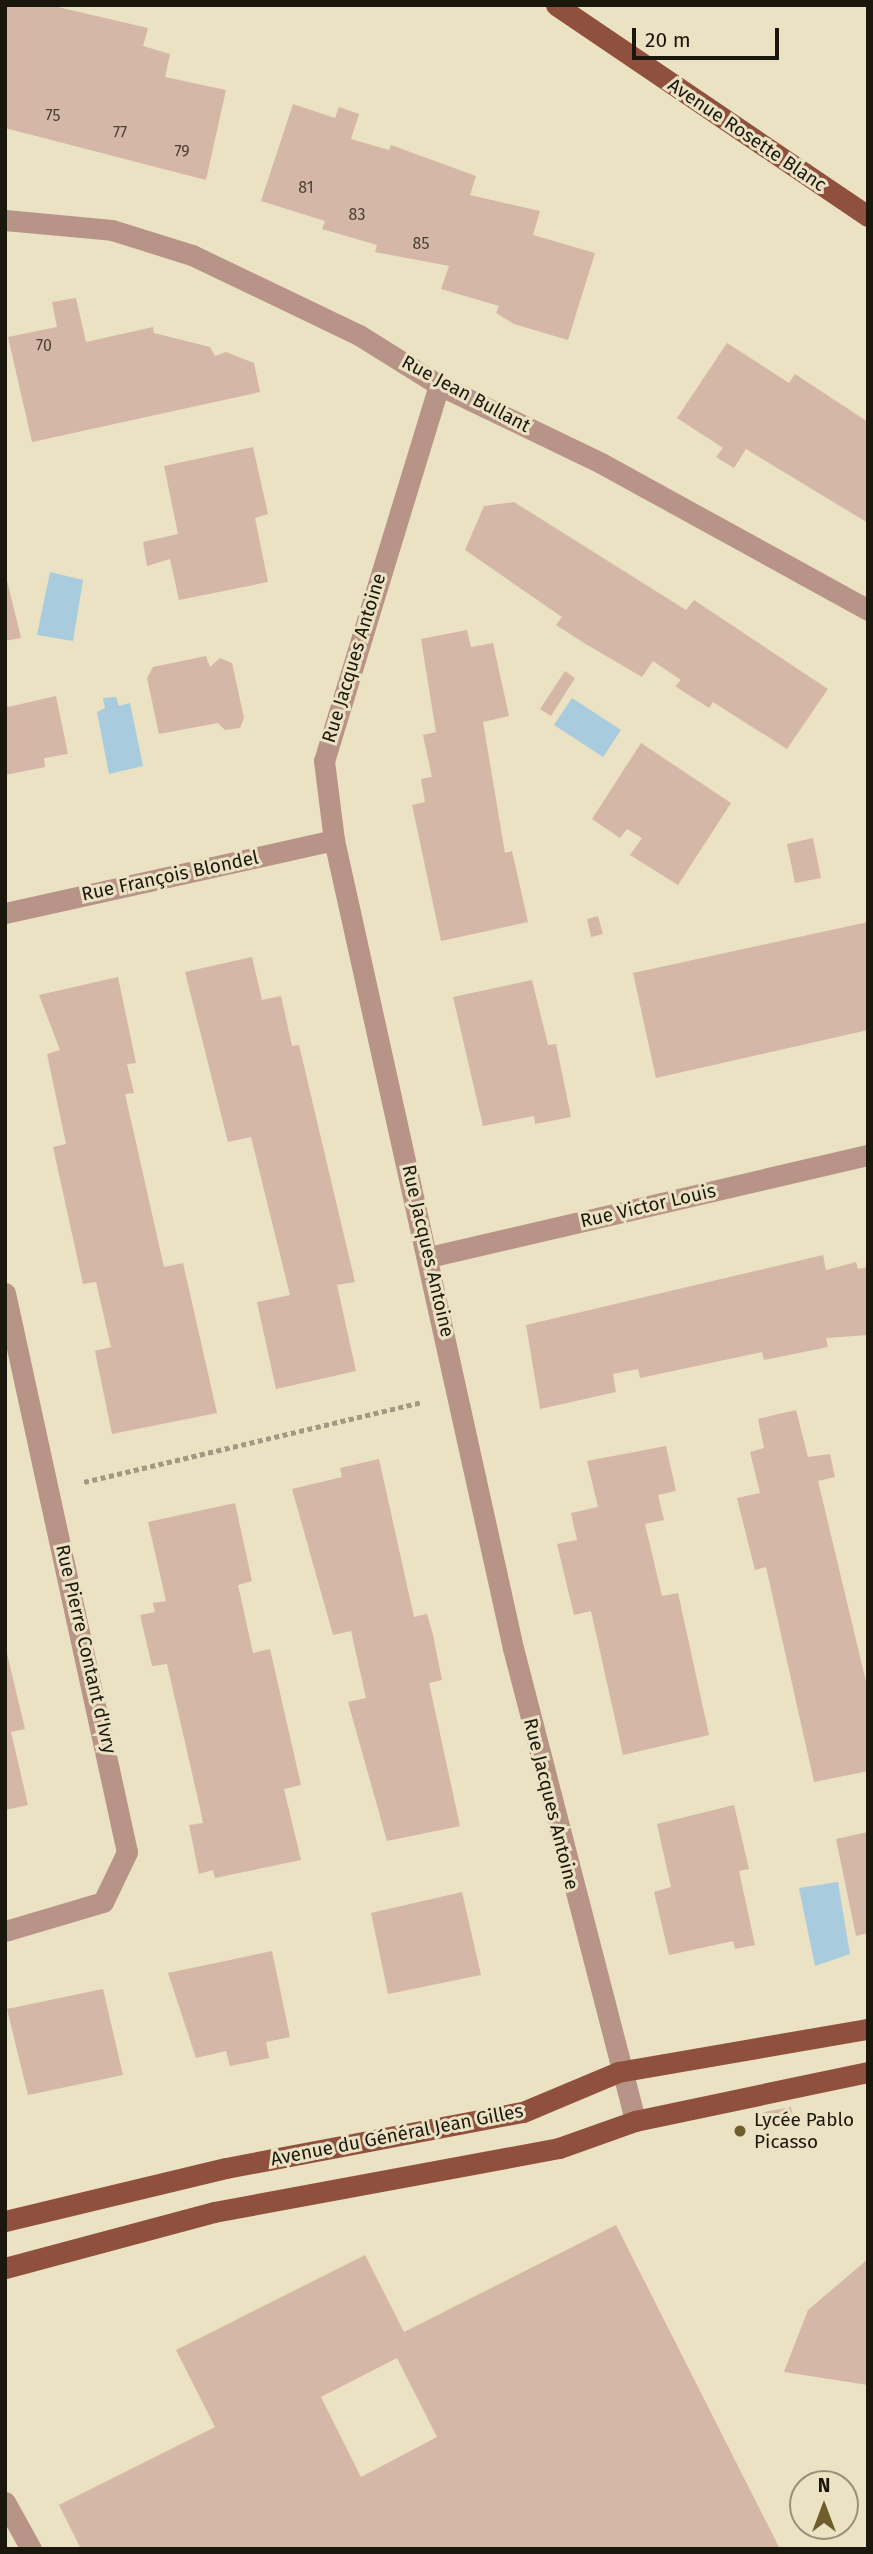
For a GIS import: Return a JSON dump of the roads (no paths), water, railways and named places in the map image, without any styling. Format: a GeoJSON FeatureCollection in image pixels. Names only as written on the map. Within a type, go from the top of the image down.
{"type":"FeatureCollection","features":[{"type":"Feature","properties":{"kind":"main road","name":"Avenue Rosette Blanc"},"geometry":{"type":"LineString","coordinates":[[556,5],[868,216]]}},
{"type":"Feature","properties":{"kind":"main road","name":"Avenue du Général Jean Gilles"},"geometry":{"type":"LineString","coordinates":[[5,2221],[226,2168],[523,2112],[618,2071],[868,2029]]}},
{"type":"Feature","properties":{"kind":"main road"},"geometry":{"type":"LineString","coordinates":[[5,2268],[214,2212],[559,2148],[635,2121],[868,2072]]}},
{"type":"Feature","properties":{"kind":"street","name":"Rue Jean Bullant"},"geometry":{"type":"LineString","coordinates":[[5,220],[112,230],[192,255],[359,335],[439,385],[601,463],[868,610]]}},
{"type":"Feature","properties":{"kind":"street","name":"Rue Jacques Antoine"},"geometry":{"type":"LineString","coordinates":[[439,385],[324,761],[334,840],[461,1393],[513,1648],[618,2071],[635,2121]]}},
{"type":"Feature","properties":{"kind":"street","name":"Rue François Blondel"},"geometry":{"type":"LineString","coordinates":[[5,913],[334,840]]}},
{"type":"Feature","properties":{"kind":"street","name":"Rue Victor Louis"},"geometry":{"type":"LineString","coordinates":[[429,1257],[868,1155]]}},
{"type":"Feature","properties":{"kind":"street","name":"Rue Pierre Contant d'Ivry"},"geometry":{"type":"LineString","coordinates":[[5,1293],[127,1852],[103,1902],[5,1931]]}},
{"type":"Feature","properties":{"kind":"street"},"geometry":{"type":"LineString","coordinates":[[5,2502],[31,2549]]}},
{"type":"Feature","properties":{"kind":"water"},"geometry":{"type":"Polygon","coordinates":[[[50,572],[83,580],[73,641],[37,635],[50,572]]]}},
{"type":"Feature","properties":{"kind":"water"},"geometry":{"type":"Polygon","coordinates":[[[116,697],[119,706],[130,703],[143,766],[109,774],[97,712],[105,708],[103,698],[116,697]]]}},
{"type":"Feature","properties":{"kind":"water"},"geometry":{"type":"Polygon","coordinates":[[[572,698],[621,730],[603,757],[554,725],[572,698]]]}},
{"type":"Feature","properties":{"kind":"water"},"geometry":{"type":"Polygon","coordinates":[[[838,1882],[850,1954],[815,1966],[799,1888],[838,1882]]]}},
{"type":"Feature","properties":{"kind":"place","name":"Lycée Pablo Picasso"},"geometry":{"type":"Point","coordinates":[740,2131]}}]}
